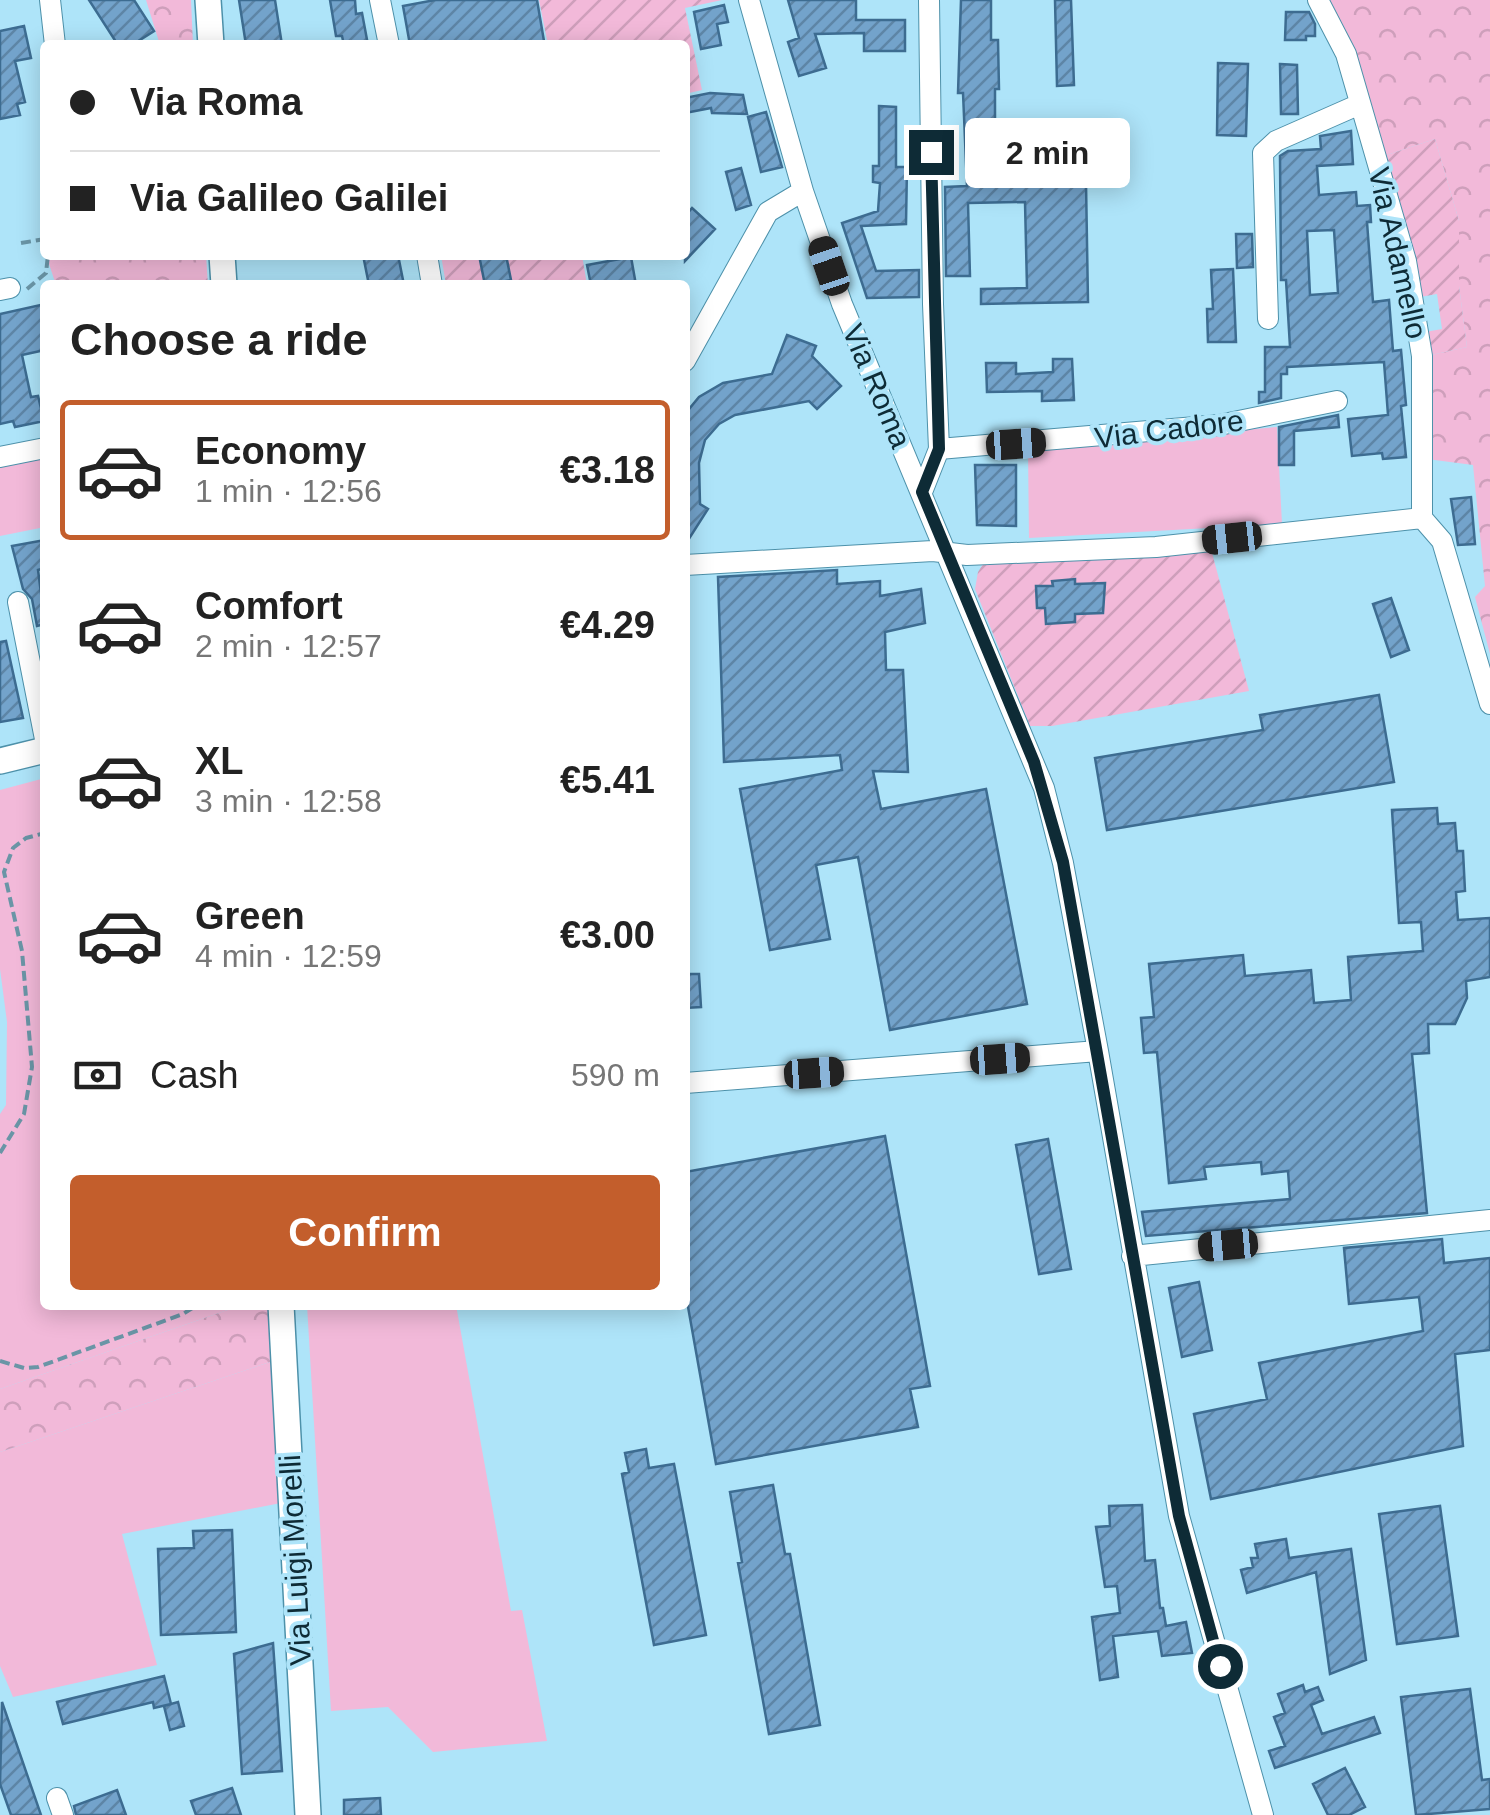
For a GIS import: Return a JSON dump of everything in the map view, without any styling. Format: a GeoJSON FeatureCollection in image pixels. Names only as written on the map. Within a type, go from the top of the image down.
{"type":"FeatureCollection","features":[{"type":"Feature","properties":{"kind":"street"},"geometry":{"type":"LineString","coordinates":[[50,0],[54,40]]}},
{"type":"Feature","properties":{"kind":"street"},"geometry":{"type":"LineString","coordinates":[[208,0],[211,40]]}},
{"type":"Feature","properties":{"kind":"street"},"geometry":{"type":"LineString","coordinates":[[380,0],[387,40]]}},
{"type":"Feature","properties":{"kind":"street","name":"Via Roma"},"geometry":{"type":"LineString","coordinates":[[750,0],[803,191],[842,304],[1044,788],[1063,862],[1179,1516],[1263,1815]]}},
{"type":"Feature","properties":{"kind":"street"},"geometry":{"type":"LineString","coordinates":[[922,492],[939,449],[929,0]]}},
{"type":"Feature","properties":{"kind":"street","name":"Via Adamello"},"geometry":{"type":"LineString","coordinates":[[1318,0],[1346,54],[1406,261],[1422,356],[1422,518]]}},
{"type":"Feature","properties":{"kind":"street"},"geometry":{"type":"LineString","coordinates":[[1268,319],[1264,153],[1276,141],[1360,104]]}},
{"type":"Feature","properties":{"kind":"street"},"geometry":{"type":"LineString","coordinates":[[690,351],[768,212],[803,191]]}},
{"type":"Feature","properties":{"kind":"street","name":"Via Cadore"},"geometry":{"type":"LineString","coordinates":[[939,449],[1220,425],[1338,401]]}},
{"type":"Feature","properties":{"kind":"street"},"geometry":{"type":"LineString","coordinates":[[0,457],[40,449]]}},
{"type":"Feature","properties":{"kind":"street"},"geometry":{"type":"LineString","coordinates":[[690,566],[874,554],[966,555],[1156,546],[1422,518],[1442,541],[1490,704]]}},
{"type":"Feature","properties":{"kind":"street"},"geometry":{"type":"LineString","coordinates":[[18,602],[40,714]]}},
{"type":"Feature","properties":{"kind":"street"},"geometry":{"type":"LineString","coordinates":[[0,761],[40,751]]}},
{"type":"Feature","properties":{"kind":"street"},"geometry":{"type":"LineString","coordinates":[[690,1082],[1098,1052]]}},
{"type":"Feature","properties":{"kind":"street"},"geometry":{"type":"LineString","coordinates":[[1132,1256],[1490,1220]]}},
{"type":"Feature","properties":{"kind":"street","name":"Via Luigi Morelli"},"geometry":{"type":"LineString","coordinates":[[280,1310],[308,1815]]}},
{"type":"Feature","properties":{"kind":"path"},"geometry":{"type":"LineString","coordinates":[[21,243],[40,240]]}},
{"type":"Feature","properties":{"kind":"path"},"geometry":{"type":"LineString","coordinates":[[10,291],[46,273],[46,260]]}},
{"type":"Feature","properties":{"kind":"path"},"geometry":{"type":"LineString","coordinates":[[0,1153],[24,1114],[32,1067],[22,951],[4,872],[13,848],[26,838],[40,834]]}},
{"type":"Feature","properties":{"kind":"path"},"geometry":{"type":"LineString","coordinates":[[0,1362],[38,1367],[154,1326],[187,1310]]}},
{"type":"Feature","properties":{"kind":"green space"},"geometry":{"type":"Polygon","coordinates":[[[146,0],[191,0],[193,40],[158,40],[146,0]]]}},
{"type":"Feature","properties":{"kind":"green space"},"geometry":{"type":"Polygon","coordinates":[[[539,0],[722,0],[685,8],[702,90],[690,93],[690,40],[547,40],[539,0]]]}},
{"type":"Feature","properties":{"kind":"green space"},"geometry":{"type":"Polygon","coordinates":[[[1325,0],[1490,0],[1490,654],[1475,597],[1485,586],[1473,465],[1427,459],[1427,356],[1467,347],[1459,286],[1459,221],[1435,139],[1384,156],[1325,0]]]}},
{"type":"Feature","properties":{"kind":"green space"},"geometry":{"type":"Polygon","coordinates":[[[1435,139],[1459,221],[1459,286],[1467,347],[1427,356],[1425,332],[1442,329],[1437,294],[1420,297],[1384,156],[1435,139]]]}},
{"type":"Feature","properties":{"kind":"green space"},"geometry":{"type":"Polygon","coordinates":[[[48,260],[206,260],[208,280],[54,280],[48,260]]]}},
{"type":"Feature","properties":{"kind":"green space"},"geometry":{"type":"Polygon","coordinates":[[[442,260],[583,260],[586,280],[445,280],[442,260]]]}},
{"type":"Feature","properties":{"kind":"green space"},"geometry":{"type":"Polygon","coordinates":[[[1277,427],[1282,524],[1029,538],[1028,449],[1277,427]]]}},
{"type":"Feature","properties":{"kind":"green space"},"geometry":{"type":"Polygon","coordinates":[[[40,457],[40,528],[0,536],[0,465],[40,457]]]}},
{"type":"Feature","properties":{"kind":"green space"},"geometry":{"type":"Polygon","coordinates":[[[1211,549],[1249,691],[1052,726],[1030,726],[975,589],[985,561],[1211,549]]]}},
{"type":"Feature","properties":{"kind":"green space"},"geometry":{"type":"Polygon","coordinates":[[[40,779],[40,1310],[228,1310],[0,1389],[0,1114],[6,1105],[7,1022],[0,969],[0,790],[40,779]]]}},
{"type":"Feature","properties":{"kind":"green space"},"geometry":{"type":"Polygon","coordinates":[[[228,1310],[271,1310],[273,1361],[0,1452],[0,1389],[228,1310]]]}},
{"type":"Feature","properties":{"kind":"green space"},"geometry":{"type":"Polygon","coordinates":[[[307,1310],[457,1310],[511,1611],[522,1610],[547,1741],[433,1752],[388,1707],[331,1711],[307,1310]]]}},
{"type":"Feature","properties":{"kind":"green space"},"geometry":{"type":"Polygon","coordinates":[[[273,1361],[281,1503],[122,1534],[157,1665],[13,1697],[0,1666],[0,1452],[273,1361]]]}},
{"type":"Feature","properties":{"kind":"building"},"geometry":{"type":"Polygon","coordinates":[[[89,0],[134,0],[154,31],[140,40],[115,40],[89,0]]]}},
{"type":"Feature","properties":{"kind":"building"},"geometry":{"type":"Polygon","coordinates":[[[239,0],[275,0],[281,40],[245,40],[239,0]]]}},
{"type":"Feature","properties":{"kind":"building"},"geometry":{"type":"Polygon","coordinates":[[[330,0],[355,0],[356,14],[362,13],[367,40],[343,40],[342,36],[336,36],[330,0]]]}},
{"type":"Feature","properties":{"kind":"building"},"geometry":{"type":"Polygon","coordinates":[[[435,0],[537,0],[544,40],[409,40],[403,6],[435,0]]]}},
{"type":"Feature","properties":{"kind":"building"},"geometry":{"type":"Polygon","coordinates":[[[788,0],[856,0],[856,20],[905,20],[905,51],[864,51],[864,33],[815,34],[826,68],[799,76],[788,42],[799,38],[788,0]]]}},
{"type":"Feature","properties":{"kind":"building"},"geometry":{"type":"Polygon","coordinates":[[[961,0],[991,0],[991,40],[998,40],[995,126],[1066,124],[1068,183],[1086,183],[1088,302],[981,304],[981,289],[1027,288],[1025,202],[968,203],[970,276],[946,276],[945,187],[967,186],[963,93],[958,93],[961,0]]]}},
{"type":"Feature","properties":{"kind":"building"},"geometry":{"type":"Polygon","coordinates":[[[1055,0],[1071,0],[1074,85],[1057,86],[1055,0]]]}},
{"type":"Feature","properties":{"kind":"building"},"geometry":{"type":"Polygon","coordinates":[[[724,5],[728,22],[717,24],[721,45],[701,49],[694,12],[724,5]]]}},
{"type":"Feature","properties":{"kind":"building"},"geometry":{"type":"Polygon","coordinates":[[[1286,12],[1309,12],[1315,36],[1285,40],[1286,12]]]}},
{"type":"Feature","properties":{"kind":"building"},"geometry":{"type":"Polygon","coordinates":[[[24,26],[31,58],[15,61],[25,102],[17,104],[20,115],[0,119],[0,31],[24,26]]]}},
{"type":"Feature","properties":{"kind":"building"},"geometry":{"type":"Polygon","coordinates":[[[1218,63],[1248,64],[1246,136],[1217,135],[1218,63]]]}},
{"type":"Feature","properties":{"kind":"building"},"geometry":{"type":"Polygon","coordinates":[[[1280,64],[1297,65],[1298,114],[1281,114],[1280,64]]]}},
{"type":"Feature","properties":{"kind":"building"},"geometry":{"type":"Polygon","coordinates":[[[710,93],[743,95],[747,114],[712,113],[711,108],[690,112],[690,97],[710,93]]]}},
{"type":"Feature","properties":{"kind":"building"},"geometry":{"type":"Polygon","coordinates":[[[879,106],[896,107],[896,167],[907,167],[906,224],[861,226],[876,271],[919,270],[919,297],[867,298],[842,223],[878,211],[880,183],[873,182],[873,166],[879,166],[879,106]]]}},
{"type":"Feature","properties":{"kind":"building"},"geometry":{"type":"Polygon","coordinates":[[[766,112],[782,167],[761,172],[748,117],[766,112]]]}},
{"type":"Feature","properties":{"kind":"building"},"geometry":{"type":"Polygon","coordinates":[[[1351,131],[1353,164],[1317,166],[1319,195],[1356,192],[1357,206],[1370,205],[1371,222],[1367,222],[1373,302],[1389,300],[1393,351],[1401,350],[1406,457],[1383,459],[1382,453],[1352,456],[1348,419],[1388,415],[1384,362],[1287,367],[1287,374],[1281,374],[1281,398],[1259,403],[1259,392],[1265,392],[1265,347],[1290,347],[1286,280],[1281,280],[1280,156],[1288,151],[1321,149],[1320,136],[1351,131]],[[1334,230],[1307,231],[1310,295],[1338,293],[1334,230]]]}},
{"type":"Feature","properties":{"kind":"building"},"geometry":{"type":"Polygon","coordinates":[[[741,168],[751,205],[736,210],[726,172],[741,168]]]}},
{"type":"Feature","properties":{"kind":"building"},"geometry":{"type":"Polygon","coordinates":[[[692,208],[715,229],[690,256],[692,208]]]}},
{"type":"Feature","properties":{"kind":"building"},"geometry":{"type":"Polygon","coordinates":[[[1236,234],[1252,234],[1253,267],[1237,268],[1236,234]]]}},
{"type":"Feature","properties":{"kind":"building"},"geometry":{"type":"Polygon","coordinates":[[[364,260],[399,260],[403,280],[368,280],[364,260]]]}},
{"type":"Feature","properties":{"kind":"building"},"geometry":{"type":"Polygon","coordinates":[[[480,260],[507,260],[511,280],[484,280],[480,260]]]}},
{"type":"Feature","properties":{"kind":"building"},"geometry":{"type":"Polygon","coordinates":[[[632,260],[635,280],[590,280],[587,265],[632,260]]]}},
{"type":"Feature","properties":{"kind":"building"},"geometry":{"type":"Polygon","coordinates":[[[1233,269],[1236,342],[1208,342],[1207,309],[1213,309],[1211,270],[1233,269]]]}},
{"type":"Feature","properties":{"kind":"building"},"geometry":{"type":"Polygon","coordinates":[[[40,305],[40,351],[22,355],[31,397],[38,396],[40,422],[15,427],[13,421],[0,424],[0,314],[40,305]]]}},
{"type":"Feature","properties":{"kind":"building"},"geometry":{"type":"Polygon","coordinates":[[[787,335],[816,346],[812,356],[841,386],[817,409],[809,401],[735,415],[719,424],[705,440],[699,463],[700,504],[708,509],[690,537],[690,408],[699,397],[723,383],[772,374],[787,335]]]}},
{"type":"Feature","properties":{"kind":"building"},"geometry":{"type":"Polygon","coordinates":[[[1053,359],[1072,359],[1074,400],[1042,401],[1042,391],[987,392],[986,363],[1016,363],[1016,374],[1053,372],[1053,359]]]}},
{"type":"Feature","properties":{"kind":"building"},"geometry":{"type":"Polygon","coordinates":[[[1338,415],[1339,427],[1294,431],[1294,465],[1279,465],[1279,427],[1338,415]]]}},
{"type":"Feature","properties":{"kind":"building"},"geometry":{"type":"Polygon","coordinates":[[[975,465],[1016,465],[1016,526],[977,525],[975,465]]]}},
{"type":"Feature","properties":{"kind":"building"},"geometry":{"type":"Polygon","coordinates":[[[1471,497],[1475,544],[1458,545],[1451,499],[1471,497]]]}},
{"type":"Feature","properties":{"kind":"building"},"geometry":{"type":"Polygon","coordinates":[[[40,541],[40,625],[37,626],[32,599],[23,589],[12,546],[40,541]]]}},
{"type":"Feature","properties":{"kind":"building"},"geometry":{"type":"Polygon","coordinates":[[[837,570],[837,584],[880,581],[880,596],[921,589],[925,623],[885,632],[886,670],[903,670],[908,772],[873,771],[881,809],[986,789],[1027,1004],[890,1030],[858,857],[816,865],[830,939],[770,950],[740,789],[842,770],[840,755],[724,762],[718,577],[837,570]]]}},
{"type":"Feature","properties":{"kind":"building"},"geometry":{"type":"Polygon","coordinates":[[[1075,579],[1075,584],[1105,583],[1103,613],[1075,614],[1075,622],[1046,624],[1045,608],[1037,608],[1036,586],[1053,586],[1052,581],[1075,579]]]}},
{"type":"Feature","properties":{"kind":"building"},"geometry":{"type":"Polygon","coordinates":[[[1391,598],[1409,650],[1391,657],[1373,604],[1391,598]]]}},
{"type":"Feature","properties":{"kind":"building"},"geometry":{"type":"Polygon","coordinates":[[[6,641],[23,718],[0,722],[0,642],[6,641]]]}},
{"type":"Feature","properties":{"kind":"building"},"geometry":{"type":"Polygon","coordinates":[[[1379,695],[1394,782],[1107,830],[1095,758],[1263,730],[1260,715],[1379,695]]]}},
{"type":"Feature","properties":{"kind":"building"},"geometry":{"type":"Polygon","coordinates":[[[1437,808],[1438,824],[1455,823],[1457,851],[1463,851],[1465,891],[1456,892],[1458,920],[1490,918],[1490,977],[1466,981],[1467,998],[1455,1024],[1428,1024],[1429,1053],[1412,1054],[1427,1213],[1146,1236],[1142,1212],[1290,1199],[1288,1171],[1262,1174],[1261,1162],[1204,1167],[1206,1179],[1169,1183],[1157,1052],[1144,1053],[1141,1018],[1154,1017],[1149,964],[1243,955],[1245,976],[1311,970],[1314,1003],[1351,1000],[1348,957],[1423,951],[1421,922],[1399,923],[1392,810],[1437,808]]]}},
{"type":"Feature","properties":{"kind":"building"},"geometry":{"type":"Polygon","coordinates":[[[690,974],[699,974],[701,1007],[690,1008],[690,974]]]}},
{"type":"Feature","properties":{"kind":"building"},"geometry":{"type":"Polygon","coordinates":[[[885,1136],[930,1386],[910,1389],[918,1427],[716,1464],[689,1310],[690,1171],[885,1136]]]}},
{"type":"Feature","properties":{"kind":"building"},"geometry":{"type":"Polygon","coordinates":[[[1048,1139],[1071,1269],[1039,1274],[1016,1145],[1048,1139]]]}},
{"type":"Feature","properties":{"kind":"building"},"geometry":{"type":"Polygon","coordinates":[[[1442,1239],[1444,1263],[1490,1258],[1490,1350],[1455,1354],[1463,1446],[1211,1499],[1194,1414],[1267,1399],[1259,1363],[1423,1331],[1419,1297],[1349,1304],[1344,1248],[1442,1239]]]}},
{"type":"Feature","properties":{"kind":"building"},"geometry":{"type":"Polygon","coordinates":[[[1199,1282],[1212,1350],[1182,1357],[1169,1288],[1199,1282]]]}},
{"type":"Feature","properties":{"kind":"building"},"geometry":{"type":"Polygon","coordinates":[[[646,1449],[649,1468],[674,1464],[706,1635],[654,1645],[622,1474],[629,1472],[625,1453],[646,1449]]]}},
{"type":"Feature","properties":{"kind":"building"},"geometry":{"type":"Polygon","coordinates":[[[773,1485],[785,1554],[790,1554],[820,1725],[769,1734],[738,1563],[742,1562],[730,1492],[773,1485]]]}},
{"type":"Feature","properties":{"kind":"building"},"geometry":{"type":"Polygon","coordinates":[[[1142,1505],[1145,1561],[1155,1560],[1166,1626],[1186,1622],[1192,1653],[1162,1656],[1158,1631],[1113,1636],[1118,1677],[1100,1680],[1092,1617],[1120,1613],[1117,1586],[1105,1587],[1096,1527],[1110,1526],[1109,1506],[1142,1505]]]}},
{"type":"Feature","properties":{"kind":"building"},"geometry":{"type":"Polygon","coordinates":[[[1440,1506],[1458,1636],[1397,1644],[1379,1514],[1440,1506]]]}},
{"type":"Feature","properties":{"kind":"building"},"geometry":{"type":"Polygon","coordinates":[[[232,1530],[236,1632],[161,1635],[158,1549],[194,1548],[193,1531],[232,1530]]]}},
{"type":"Feature","properties":{"kind":"building"},"geometry":{"type":"Polygon","coordinates":[[[1286,1539],[1289,1558],[1351,1549],[1366,1660],[1330,1674],[1316,1572],[1247,1593],[1241,1570],[1253,1567],[1251,1558],[1258,1558],[1255,1544],[1286,1539]]]}},
{"type":"Feature","properties":{"kind":"building"},"geometry":{"type":"Polygon","coordinates":[[[273,1643],[282,1771],[242,1774],[234,1654],[273,1643]]]}},
{"type":"Feature","properties":{"kind":"building"},"geometry":{"type":"Polygon","coordinates":[[[164,1676],[171,1704],[154,1708],[153,1702],[63,1724],[57,1702],[164,1676]]]}},
{"type":"Feature","properties":{"kind":"building"},"geometry":{"type":"Polygon","coordinates":[[[1303,1685],[1305,1692],[1318,1687],[1323,1700],[1311,1705],[1322,1734],[1374,1717],[1380,1733],[1275,1768],[1269,1751],[1285,1746],[1274,1717],[1285,1713],[1278,1694],[1303,1685]]]}},
{"type":"Feature","properties":{"kind":"building"},"geometry":{"type":"Polygon","coordinates":[[[1470,1689],[1482,1780],[1490,1779],[1490,1809],[1416,1815],[1401,1697],[1470,1689]]]}},
{"type":"Feature","properties":{"kind":"building"},"geometry":{"type":"Polygon","coordinates":[[[2,1702],[41,1815],[11,1815],[0,1784],[2,1702]]]}},
{"type":"Feature","properties":{"kind":"building"},"geometry":{"type":"Polygon","coordinates":[[[178,1702],[184,1726],[170,1730],[164,1706],[178,1702]]]}},
{"type":"Feature","properties":{"kind":"building"},"geometry":{"type":"Polygon","coordinates":[[[1345,1768],[1365,1807],[1349,1815],[1328,1815],[1313,1784],[1345,1768]]]}},
{"type":"Feature","properties":{"kind":"building"},"geometry":{"type":"Polygon","coordinates":[[[232,1788],[241,1815],[196,1815],[191,1801],[232,1788]]]}},
{"type":"Feature","properties":{"kind":"building"},"geometry":{"type":"Polygon","coordinates":[[[117,1790],[126,1815],[76,1815],[74,1806],[117,1790]]]}},
{"type":"Feature","properties":{"kind":"building"},"geometry":{"type":"Polygon","coordinates":[[[380,1798],[381,1815],[344,1815],[344,1800],[380,1798]]]}},
{"type":"Feature","properties":{"kind":"route"},"geometry":{"type":"LineString","coordinates":[[931,152],[939,449],[922,492],[1044,788],[1063,862],[1179,1516],[1220,1666]]}}]}
